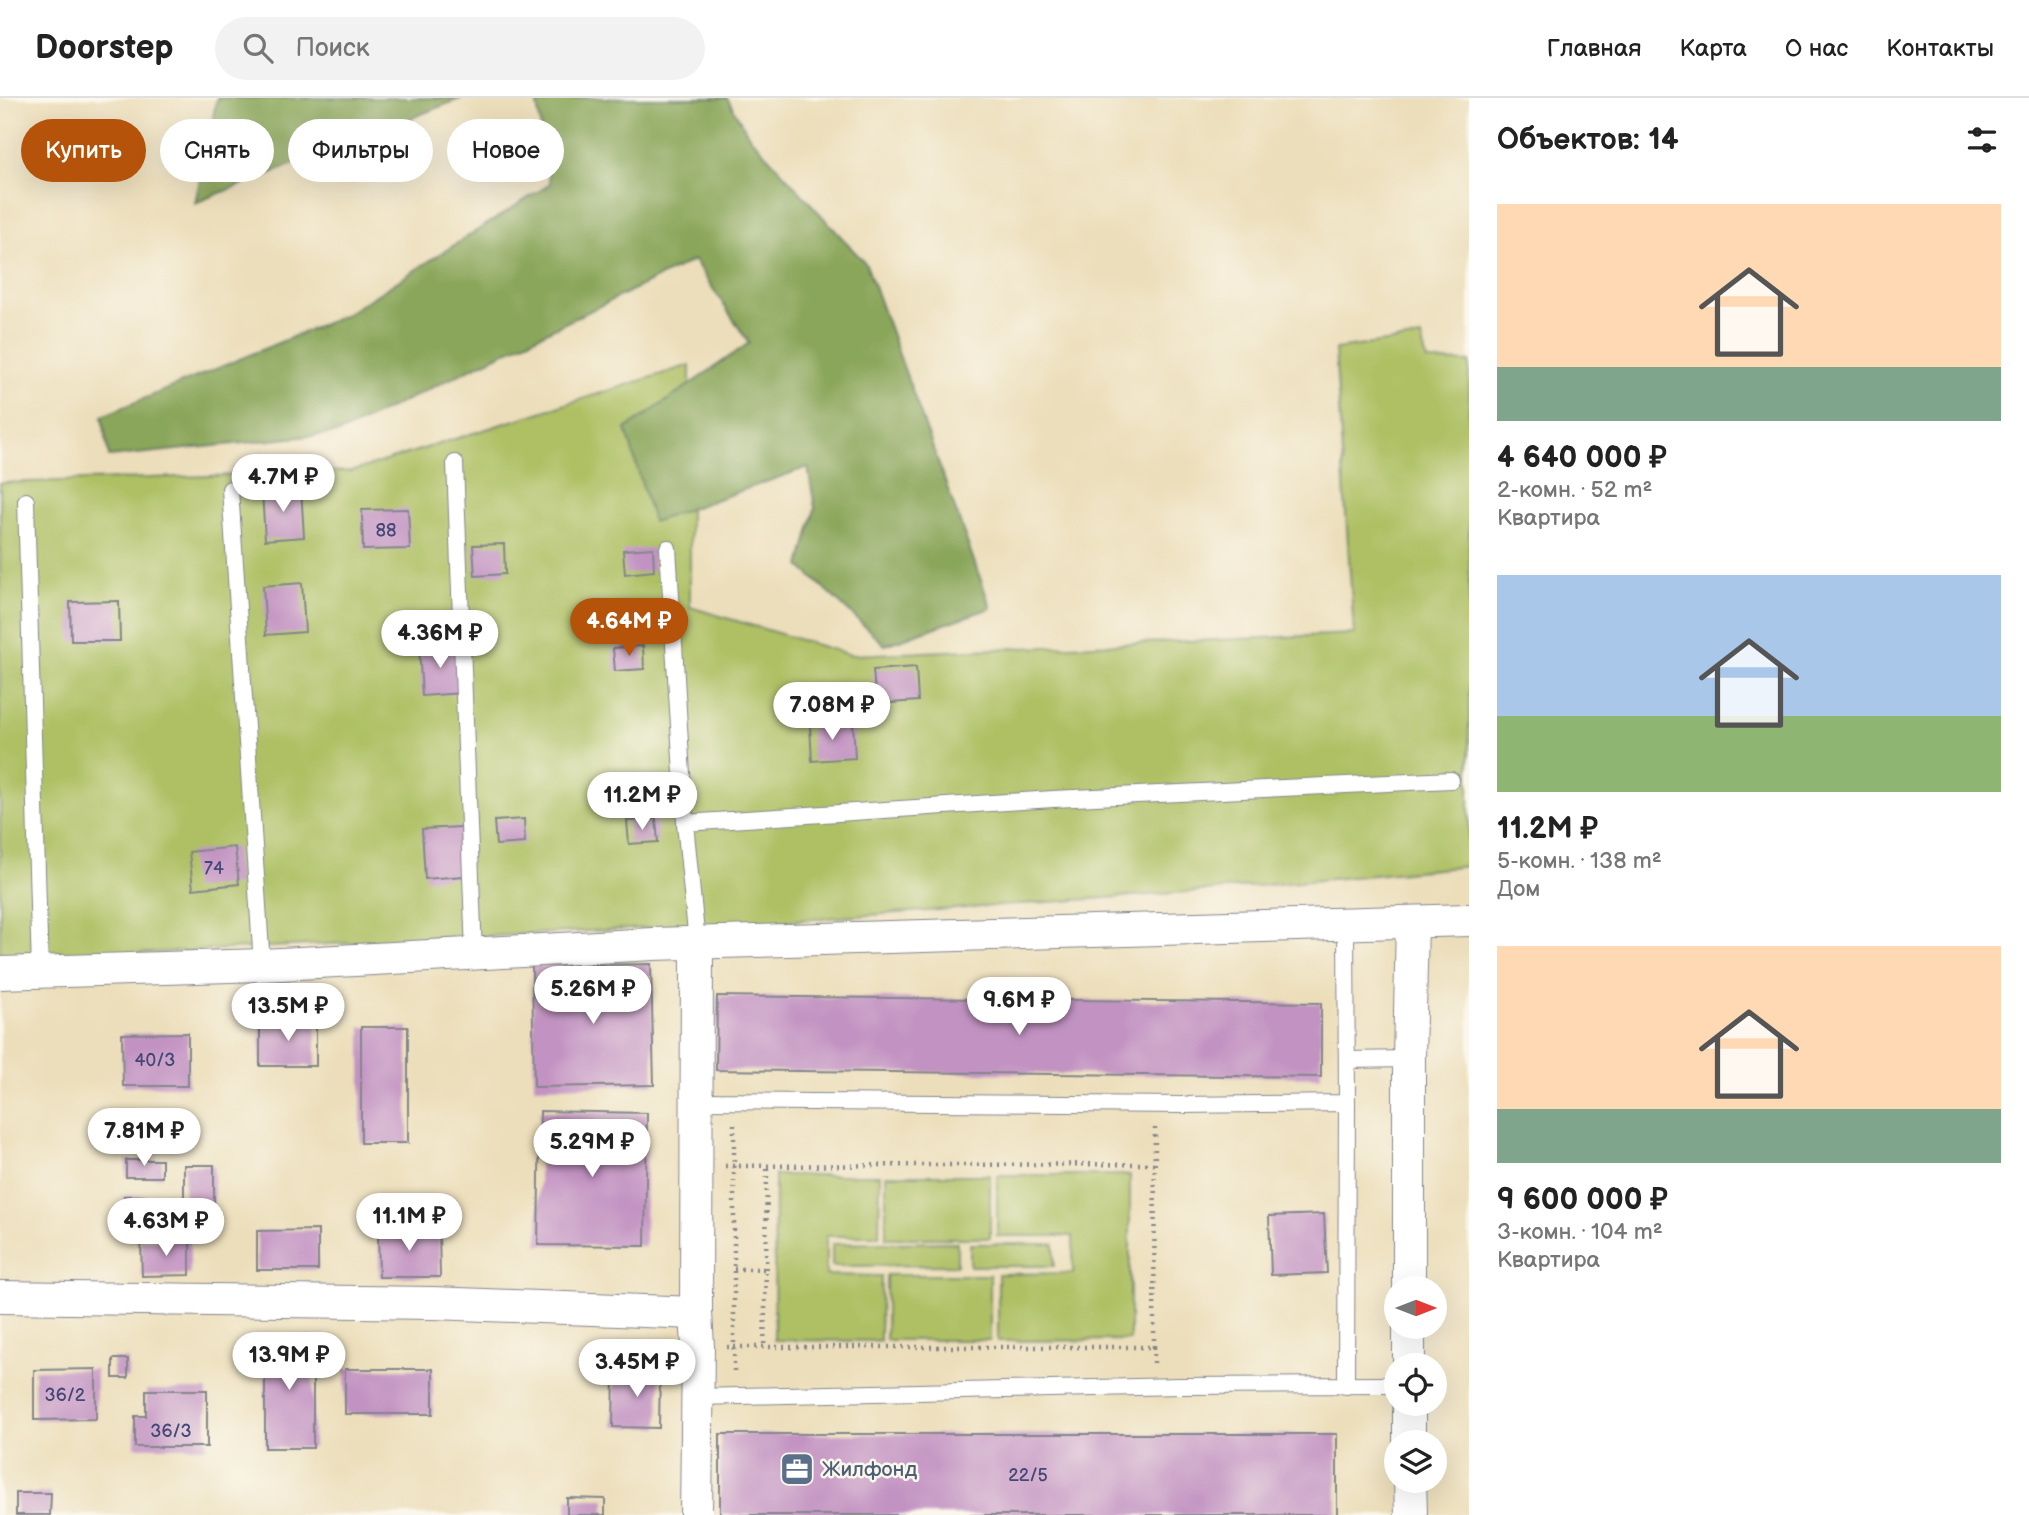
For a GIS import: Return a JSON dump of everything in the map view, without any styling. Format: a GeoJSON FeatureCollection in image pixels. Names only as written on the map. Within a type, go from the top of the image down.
{"type":"FeatureCollection","features":[{"type":"Feature","properties":{"kind":"street"},"geometry":{"type":"LineString","coordinates":[[0,973],[261,965],[653,944],[1469,920]]}},
{"type":"Feature","properties":{"kind":"street"},"geometry":{"type":"LineString","coordinates":[[1409,1276],[1412,922]]}},
{"type":"Feature","properties":{"kind":"street"},"geometry":{"type":"LineString","coordinates":[[696,1515],[697,943]]}},
{"type":"Feature","properties":{"kind":"street"},"geometry":{"type":"LineString","coordinates":[[0,1297],[433,1303],[696,1313]]}},
{"type":"Feature","properties":{"kind":"street"},"geometry":{"type":"LineString","coordinates":[[1410,1493],[1411,1515]]}},
{"type":"Feature","properties":{"kind":"lane"},"geometry":{"type":"LineString","coordinates":[[455,463],[474,954]]}},
{"type":"Feature","properties":{"kind":"lane"},"geometry":{"type":"LineString","coordinates":[[230,489],[261,965]]}},
{"type":"Feature","properties":{"kind":"lane"},"geometry":{"type":"LineString","coordinates":[[26,501],[40,972]]}},
{"type":"Feature","properties":{"kind":"lane"},"geometry":{"type":"LineString","coordinates":[[668,548],[685,823],[697,943]]}},
{"type":"Feature","properties":{"kind":"lane"},"geometry":{"type":"LineString","coordinates":[[685,823],[1053,799],[1451,780]]}},
{"type":"Feature","properties":{"kind":"lane"},"geometry":{"type":"LineString","coordinates":[[1346,923],[1346,1386]]}},
{"type":"Feature","properties":{"kind":"lane"},"geometry":{"type":"LineString","coordinates":[[1347,1060],[1409,1059]]}},
{"type":"Feature","properties":{"kind":"lane"},"geometry":{"type":"LineString","coordinates":[[696,1101],[1155,1105],[1347,1103]]}},
{"type":"Feature","properties":{"kind":"lane"},"geometry":{"type":"LineString","coordinates":[[696,1397],[1154,1387],[1384,1385]]}},
{"type":"Feature","properties":{"kind":"path"},"geometry":{"type":"LineString","coordinates":[[734,1101],[734,1396]]}},
{"type":"Feature","properties":{"kind":"path"},"geometry":{"type":"LineString","coordinates":[[1154,1387],[1155,1105]]}},
{"type":"Feature","properties":{"kind":"path"},"geometry":{"type":"LineString","coordinates":[[696,1166],[1155,1164]]}},
{"type":"Feature","properties":{"kind":"path"},"geometry":{"type":"LineString","coordinates":[[764,1347],[767,1166]]}},
{"type":"Feature","properties":{"kind":"path"},"geometry":{"type":"LineString","coordinates":[[734,1269],[766,1269]]}},
{"type":"Feature","properties":{"kind":"path"},"geometry":{"type":"LineString","coordinates":[[698,1347],[1154,1347]]}},
{"type":"Feature","properties":{"kind":"green space"},"geometry":{"type":"Polygon","coordinates":[[[217,98],[462,98],[409,119],[288,119],[288,166],[274,172],[274,119],[213,119],[217,98]]]}},
{"type":"Feature","properties":{"kind":"green space"},"geometry":{"type":"Polygon","coordinates":[[[536,98],[727,98],[749,136],[866,264],[991,608],[885,645],[800,566],[815,508],[808,467],[653,522],[626,429],[749,343],[694,260],[339,433],[109,457],[102,416],[343,316],[550,182],[564,182],[564,119],[539,119],[536,98]]]}},
{"type":"Feature","properties":{"kind":"green space"},"geometry":{"type":"Polygon","coordinates":[[[199,182],[248,182],[195,203],[199,182]]]}},
{"type":"Feature","properties":{"kind":"green space"},"geometry":{"type":"Polygon","coordinates":[[[1421,337],[1427,361],[1469,362],[1469,866],[1203,891],[771,922],[87,956],[0,957],[0,483],[353,471],[690,365],[690,607],[851,655],[1354,634],[1335,349],[1421,337]]]}},
{"type":"Feature","properties":{"kind":"green space"},"geometry":{"type":"Polygon","coordinates":[[[775,1175],[880,1175],[879,1236],[826,1236],[826,1275],[881,1276],[880,1341],[774,1340],[775,1175]]]}},
{"type":"Feature","properties":{"kind":"green space"},"geometry":{"type":"Polygon","coordinates":[[[886,1175],[990,1175],[990,1238],[886,1238],[886,1175]]]}},
{"type":"Feature","properties":{"kind":"green space"},"geometry":{"type":"Polygon","coordinates":[[[997,1175],[1130,1175],[1130,1340],[998,1341],[998,1274],[1073,1273],[1073,1236],[997,1236],[997,1175]]]}},
{"type":"Feature","properties":{"kind":"green space"},"geometry":{"type":"Polygon","coordinates":[[[957,1242],[957,1265],[832,1266],[832,1244],[957,1242]]]}},
{"type":"Feature","properties":{"kind":"green space"},"geometry":{"type":"Polygon","coordinates":[[[970,1244],[1054,1244],[1054,1266],[970,1266],[970,1244]]]}},
{"type":"Feature","properties":{"kind":"green space"},"geometry":{"type":"Polygon","coordinates":[[[886,1275],[990,1275],[990,1340],[886,1340],[886,1275]]]}},
{"type":"Feature","properties":{"kind":"building"},"geometry":{"type":"Polygon","coordinates":[[[301,488],[304,537],[265,540],[262,491],[301,488]]]}},
{"type":"Feature","properties":{"kind":"building"},"geometry":{"type":"Polygon","coordinates":[[[408,509],[410,549],[363,550],[362,510],[408,509]]]}},
{"type":"Feature","properties":{"kind":"building"},"geometry":{"type":"Polygon","coordinates":[[[504,544],[505,574],[475,576],[473,545],[504,544]]]}},
{"type":"Feature","properties":{"kind":"building"},"geometry":{"type":"Polygon","coordinates":[[[653,548],[654,571],[625,574],[623,550],[653,548]]]}},
{"type":"Feature","properties":{"kind":"building"},"geometry":{"type":"Polygon","coordinates":[[[302,583],[305,632],[266,635],[263,586],[302,583]]]}},
{"type":"Feature","properties":{"kind":"building"},"geometry":{"type":"Polygon","coordinates":[[[119,601],[120,641],[71,641],[70,602],[119,601]]]}},
{"type":"Feature","properties":{"kind":"building"},"geometry":{"type":"Polygon","coordinates":[[[458,644],[461,693],[422,696],[419,647],[458,644]]]}},
{"type":"Feature","properties":{"kind":"building"},"geometry":{"type":"Polygon","coordinates":[[[643,646],[644,669],[615,671],[613,648],[643,646]]]}},
{"type":"Feature","properties":{"kind":"building"},"geometry":{"type":"Polygon","coordinates":[[[916,667],[918,701],[876,704],[873,670],[916,667]]]}},
{"type":"Feature","properties":{"kind":"building"},"geometry":{"type":"Polygon","coordinates":[[[853,723],[855,758],[812,761],[810,726],[853,723]]]}},
{"type":"Feature","properties":{"kind":"building"},"geometry":{"type":"Polygon","coordinates":[[[524,819],[525,843],[496,845],[494,821],[524,819]]]}},
{"type":"Feature","properties":{"kind":"building"},"geometry":{"type":"Polygon","coordinates":[[[656,819],[658,842],[629,844],[627,821],[656,819]]]}},
{"type":"Feature","properties":{"kind":"building"},"geometry":{"type":"Polygon","coordinates":[[[461,827],[464,876],[425,879],[422,829],[461,827]]]}},
{"type":"Feature","properties":{"kind":"building"},"geometry":{"type":"Polygon","coordinates":[[[235,847],[239,884],[193,889],[189,852],[235,847]]]}},
{"type":"Feature","properties":{"kind":"building"},"geometry":{"type":"Polygon","coordinates":[[[651,964],[654,1085],[534,1087],[532,966],[651,964]]]}},
{"type":"Feature","properties":{"kind":"building"},"geometry":{"type":"Polygon","coordinates":[[[717,996],[1321,1003],[1321,1077],[716,1070],[717,996]]]}},
{"type":"Feature","properties":{"kind":"building"},"geometry":{"type":"Polygon","coordinates":[[[260,1021],[316,1021],[316,1066],[260,1066],[260,1021]]]}},
{"type":"Feature","properties":{"kind":"building"},"geometry":{"type":"Polygon","coordinates":[[[361,1027],[408,1027],[408,1143],[361,1143],[361,1027]]]}},
{"type":"Feature","properties":{"kind":"building"},"geometry":{"type":"Polygon","coordinates":[[[188,1033],[188,1086],[123,1086],[122,1034],[188,1033]]]}},
{"type":"Feature","properties":{"kind":"building"},"geometry":{"type":"Polygon","coordinates":[[[540,1111],[647,1113],[645,1246],[538,1245],[540,1111]]]}},
{"type":"Feature","properties":{"kind":"building"},"geometry":{"type":"Polygon","coordinates":[[[126,1160],[162,1160],[162,1177],[126,1177],[126,1160]]]}},
{"type":"Feature","properties":{"kind":"building"},"geometry":{"type":"Polygon","coordinates":[[[184,1165],[214,1165],[214,1203],[184,1204],[184,1165]]]}},
{"type":"Feature","properties":{"kind":"building"},"geometry":{"type":"Polygon","coordinates":[[[124,1196],[144,1196],[144,1209],[124,1209],[124,1196]]]}},
{"type":"Feature","properties":{"kind":"building"},"geometry":{"type":"Polygon","coordinates":[[[1324,1214],[1327,1273],[1271,1275],[1269,1216],[1324,1214]]]}},
{"type":"Feature","properties":{"kind":"building"},"geometry":{"type":"Polygon","coordinates":[[[378,1229],[439,1229],[440,1277],[379,1277],[378,1229]]]}},
{"type":"Feature","properties":{"kind":"building"},"geometry":{"type":"Polygon","coordinates":[[[318,1230],[318,1270],[257,1270],[257,1231],[318,1230]]]}},
{"type":"Feature","properties":{"kind":"building"},"geometry":{"type":"Polygon","coordinates":[[[141,1240],[190,1240],[190,1275],[142,1276],[141,1240]]]}},
{"type":"Feature","properties":{"kind":"building"},"geometry":{"type":"Polygon","coordinates":[[[265,1336],[313,1337],[313,1448],[265,1448],[265,1336]]]}},
{"type":"Feature","properties":{"kind":"building"},"geometry":{"type":"Polygon","coordinates":[[[113,1359],[128,1359],[128,1378],[113,1378],[113,1359]]]}},
{"type":"Feature","properties":{"kind":"building"},"geometry":{"type":"Polygon","coordinates":[[[96,1369],[96,1419],[34,1420],[34,1370],[96,1369]]]}},
{"type":"Feature","properties":{"kind":"building"},"geometry":{"type":"Polygon","coordinates":[[[345,1369],[433,1369],[433,1414],[345,1414],[345,1369]]]}},
{"type":"Feature","properties":{"kind":"building"},"geometry":{"type":"Polygon","coordinates":[[[614,1371],[660,1371],[659,1428],[613,1427],[614,1371]]]}},
{"type":"Feature","properties":{"kind":"building"},"geometry":{"type":"Polygon","coordinates":[[[146,1390],[207,1390],[207,1447],[135,1447],[135,1416],[146,1416],[146,1390]]]}},
{"type":"Feature","properties":{"kind":"building"},"geometry":{"type":"Polygon","coordinates":[[[720,1434],[1337,1434],[1337,1515],[720,1515],[720,1434]]]}},
{"type":"Feature","properties":{"kind":"building"},"geometry":{"type":"Polygon","coordinates":[[[16,1493],[51,1493],[50,1515],[16,1515],[16,1493]]]}},
{"type":"Feature","properties":{"kind":"building"},"geometry":{"type":"Polygon","coordinates":[[[567,1498],[605,1499],[605,1515],[567,1515],[567,1498]]]}},
{"type":"Feature","properties":{"kind":"place","name":"Жилфонд"},"geometry":{"type":"Point","coordinates":[797,1469]}}]}
